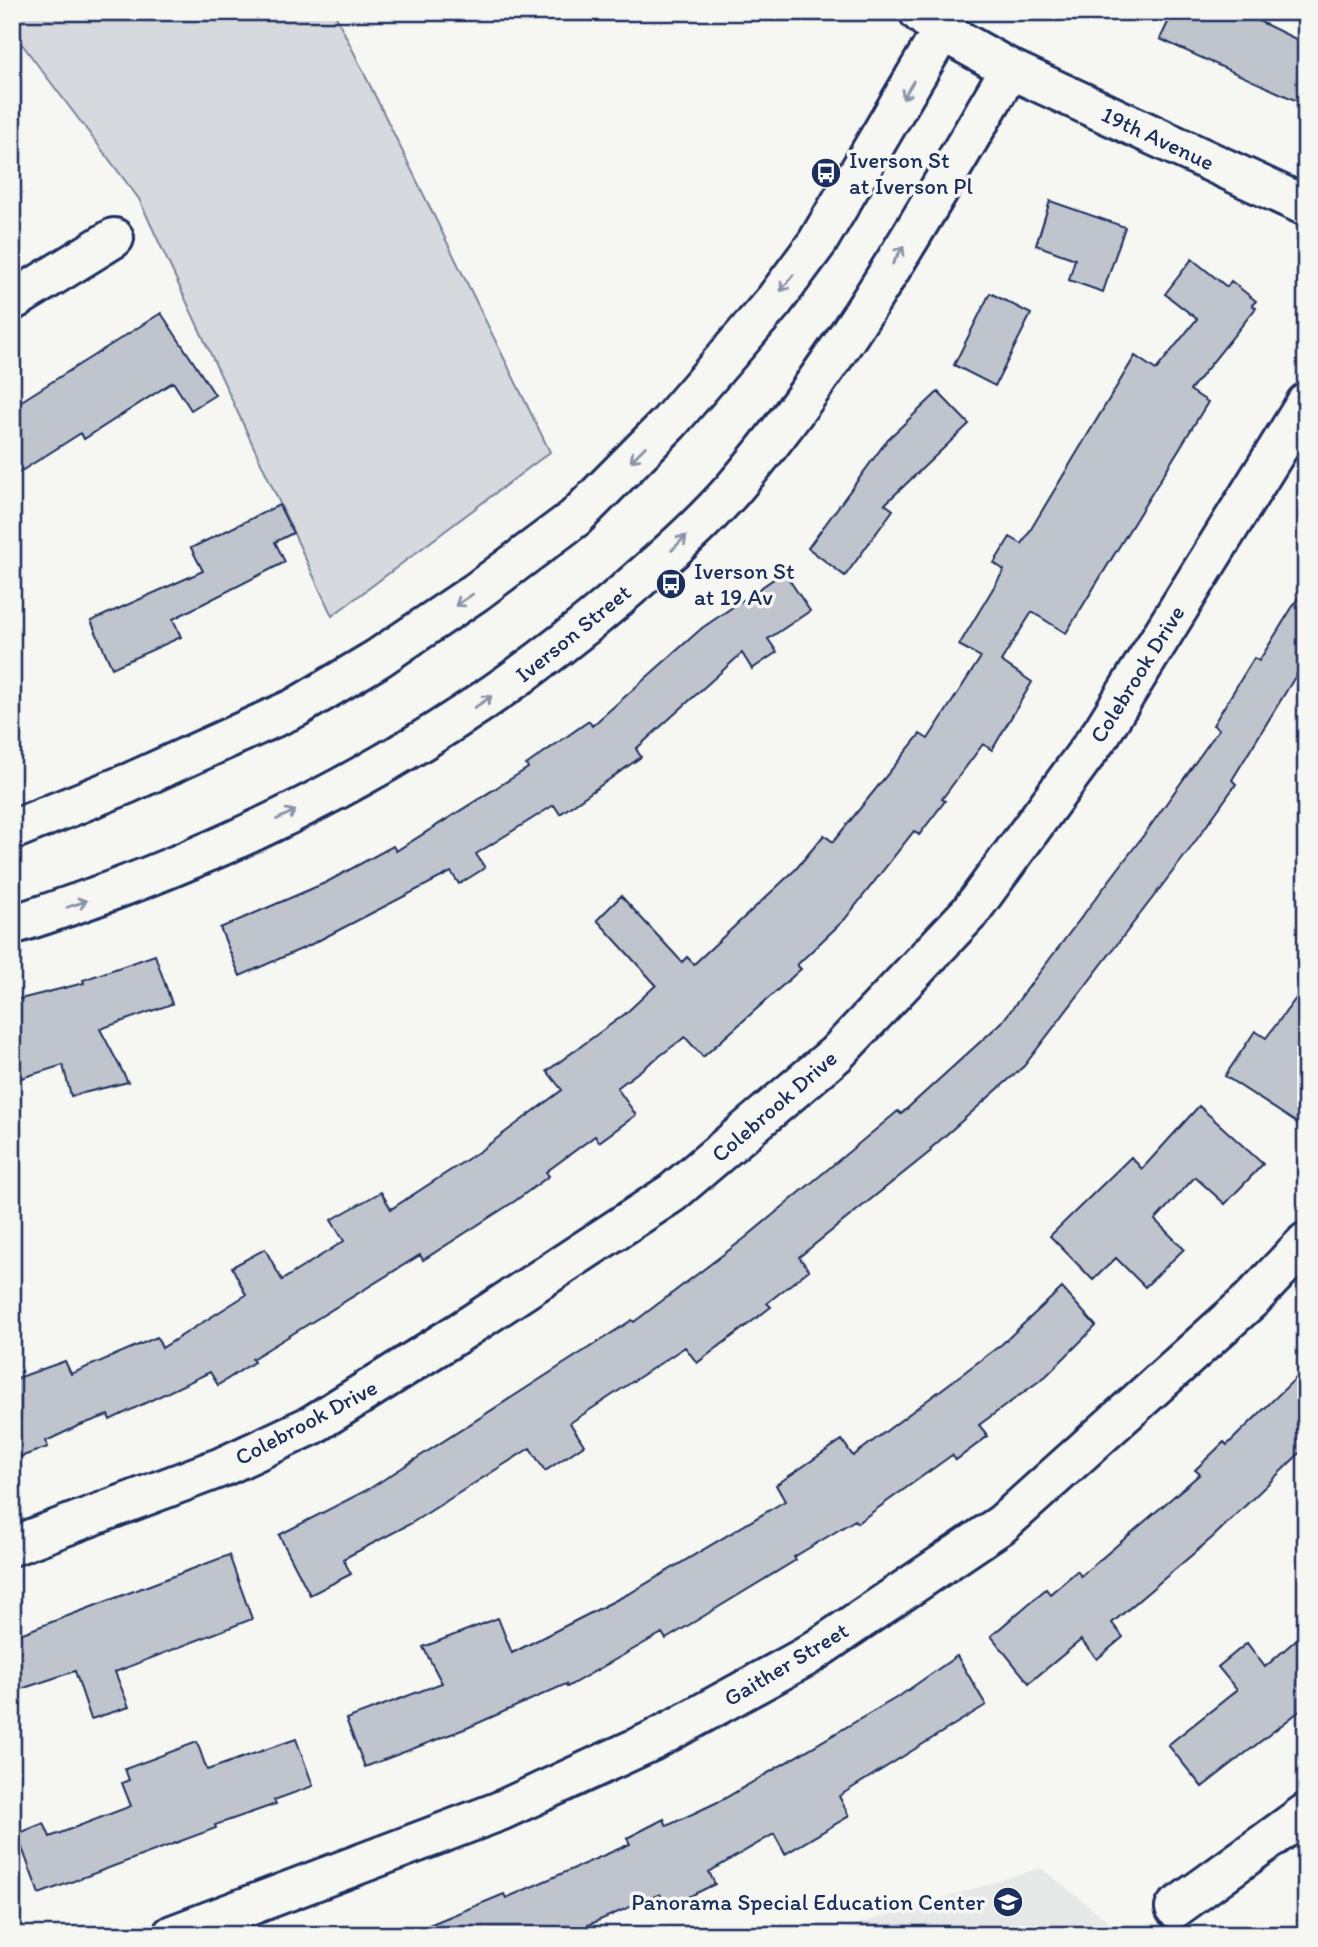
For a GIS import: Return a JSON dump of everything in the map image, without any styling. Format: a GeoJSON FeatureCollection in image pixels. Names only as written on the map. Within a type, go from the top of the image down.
{"type":"FeatureCollection","features":[{"type":"Feature","properties":{"kind":"street","name":"19th Avenue"},"geometry":{"type":"LineString","coordinates":[[931,22],[1010,69],[1306,206]]}},
{"type":"Feature","properties":{"kind":"street"},"geometry":{"type":"LineString","coordinates":[[12,831],[198,753],[295,708],[377,659],[454,607],[575,517],[668,423],[774,302],[817,243],[931,22]]}},
{"type":"Feature","properties":{"kind":"street","name":"Iverson Street"},"geometry":{"type":"LineString","coordinates":[[12,925],[94,899],[205,853],[323,797],[417,746],[512,682],[603,611],[661,561],[732,491],[790,416],[855,326],[1010,69]]}},
{"type":"Feature","properties":{"kind":"street"},"geometry":{"type":"LineString","coordinates":[[12,301],[114,238]]}},
{"type":"Feature","properties":{"kind":"street","name":"Colebrook Drive"},"geometry":{"type":"LineString","coordinates":[[12,1546],[222,1467],[312,1424],[460,1332],[671,1193],[836,1054],[970,912],[1102,732],[1306,403]]}},
{"type":"Feature","properties":{"kind":"street","name":"Gaither Street"},"geometry":{"type":"LineString","coordinates":[[172,1935],[500,1811],[652,1741],[807,1656],[1002,1524],[1252,1299],[1306,1242]]}},
{"type":"Feature","properties":{"kind":"street"},"geometry":{"type":"LineString","coordinates":[[1175,1908],[1306,1813]]}},
{"type":"Feature","properties":{"kind":"shaded area"},"geometry":{"type":"Polygon","coordinates":[[[12,12],[334,12],[550,452],[332,616],[139,199],[12,31],[12,12]]]}},
{"type":"Feature","properties":{"kind":"shaded area","name":"Panorama Special Education Center"},"geometry":{"type":"Polygon","coordinates":[[[1041,1868],[1126,1935],[823,1935],[1041,1868]]]}},
{"type":"Feature","properties":{"kind":"building"},"geometry":{"type":"Polygon","coordinates":[[[1173,12],[1240,12],[1306,44],[1306,105],[1160,39],[1173,12]]]}},
{"type":"Feature","properties":{"kind":"building"},"geometry":{"type":"Polygon","coordinates":[[[1050,201],[1125,227],[1103,292],[1069,280],[1075,259],[1036,245],[1050,201]]]}},
{"type":"Feature","properties":{"kind":"building"},"geometry":{"type":"Polygon","coordinates":[[[1192,259],[1227,287],[1231,281],[1256,301],[1252,305],[1256,308],[1190,390],[1208,402],[1066,633],[1032,612],[1001,661],[1032,682],[992,750],[983,744],[919,835],[914,831],[845,919],[797,965],[801,969],[703,1057],[685,1037],[617,1088],[636,1115],[599,1142],[595,1136],[546,1172],[549,1176],[515,1201],[423,1260],[420,1255],[252,1359],[254,1362],[218,1385],[210,1372],[110,1420],[108,1415],[78,1426],[46,1441],[48,1447],[12,1460],[12,1380],[65,1361],[71,1374],[157,1337],[162,1348],[246,1295],[232,1267],[265,1249],[282,1280],[344,1241],[331,1220],[381,1192],[391,1209],[480,1151],[562,1090],[547,1071],[625,1014],[656,985],[597,920],[621,896],[682,962],[687,957],[694,964],[796,869],[824,835],[833,842],[920,734],[928,739],[981,657],[959,645],[1004,570],[994,563],[1010,537],[1022,544],[1135,356],[1156,370],[1197,319],[1165,294],[1192,259]]]}},
{"type":"Feature","properties":{"kind":"building"},"geometry":{"type":"Polygon","coordinates":[[[990,293],[1031,314],[995,386],[954,365],[990,293]]]}},
{"type":"Feature","properties":{"kind":"building"},"geometry":{"type":"Polygon","coordinates":[[[161,313],[215,395],[191,410],[173,382],[84,439],[81,433],[12,477],[12,407],[161,313]]]}},
{"type":"Feature","properties":{"kind":"building"},"geometry":{"type":"Polygon","coordinates":[[[938,392],[969,424],[885,504],[893,510],[845,576],[808,548],[888,439],[938,392]]]}},
{"type":"Feature","properties":{"kind":"building"},"geometry":{"type":"Polygon","coordinates":[[[279,505],[293,533],[275,542],[285,562],[173,619],[181,637],[112,668],[91,621],[203,571],[191,548],[279,505]]]}},
{"type":"Feature","properties":{"kind":"building"},"geometry":{"type":"Polygon","coordinates":[[[784,572],[810,611],[768,639],[777,652],[752,669],[742,653],[636,749],[641,757],[560,814],[554,805],[476,854],[485,868],[459,884],[451,872],[308,946],[240,976],[220,928],[325,883],[393,846],[396,851],[528,768],[526,765],[589,721],[592,726],[702,628],[784,572]]]}},
{"type":"Feature","properties":{"kind":"building"},"geometry":{"type":"Polygon","coordinates":[[[1306,585],[1306,659],[1232,780],[1236,784],[1190,849],[1024,1066],[930,1149],[931,1151],[799,1257],[809,1270],[767,1303],[771,1307],[697,1363],[685,1347],[570,1423],[584,1445],[545,1471],[530,1448],[410,1524],[343,1559],[351,1574],[310,1595],[279,1535],[369,1489],[632,1320],[634,1322],[745,1238],[898,1111],[901,1114],[1002,1022],[1146,832],[1219,729],[1213,725],[1254,658],[1259,661],[1306,585]]]}},
{"type":"Feature","properties":{"kind":"building"},"geometry":{"type":"Polygon","coordinates":[[[155,955],[172,1004],[100,1029],[128,1082],[71,1096],[63,1065],[12,1081],[12,1001],[84,983],[83,980],[155,955]]]}},
{"type":"Feature","properties":{"kind":"building"},"geometry":{"type":"Polygon","coordinates":[[[1306,985],[1306,1129],[1225,1076],[1255,1031],[1266,1038],[1306,985]]]}},
{"type":"Feature","properties":{"kind":"building"},"geometry":{"type":"Polygon","coordinates":[[[1199,1106],[1263,1164],[1225,1204],[1195,1177],[1155,1220],[1184,1249],[1145,1287],[1116,1258],[1093,1280],[1050,1236],[1131,1157],[1142,1169],[1199,1106]]]}},
{"type":"Feature","properties":{"kind":"building"},"geometry":{"type":"Polygon","coordinates":[[[1062,1288],[1096,1326],[1046,1376],[979,1425],[988,1436],[956,1460],[952,1455],[857,1523],[855,1520],[794,1557],[796,1560],[666,1639],[662,1633],[567,1687],[566,1684],[467,1728],[365,1767],[346,1719],[442,1683],[423,1647],[498,1618],[512,1653],[632,1592],[785,1501],[776,1485],[842,1440],[853,1456],[1002,1344],[1062,1288]]]}},
{"type":"Feature","properties":{"kind":"building"},"geometry":{"type":"Polygon","coordinates":[[[1306,1368],[1306,1447],[1213,1537],[1112,1623],[1123,1637],[1097,1659],[1081,1640],[1029,1683],[991,1636],[1046,1589],[1050,1594],[1077,1571],[1081,1576],[1200,1474],[1195,1470],[1224,1442],[1227,1445],[1306,1368]]]}},
{"type":"Feature","properties":{"kind":"building"},"geometry":{"type":"Polygon","coordinates":[[[229,1555],[252,1619],[115,1672],[129,1707],[91,1719],[75,1671],[12,1692],[12,1637],[229,1555]]]}},
{"type":"Feature","properties":{"kind":"building"},"geometry":{"type":"Polygon","coordinates":[[[1306,1631],[1306,1706],[1202,1787],[1168,1745],[1237,1690],[1218,1667],[1247,1643],[1265,1667],[1306,1631]]]}},
{"type":"Feature","properties":{"kind":"building"},"geometry":{"type":"Polygon","coordinates":[[[957,1656],[986,1705],[839,1796],[849,1816],[785,1854],[774,1834],[709,1872],[715,1884],[666,1908],[660,1894],[565,1935],[405,1935],[504,1894],[506,1898],[630,1844],[627,1838],[664,1819],[667,1826],[722,1800],[901,1695],[957,1656]]]}},
{"type":"Feature","properties":{"kind":"building"},"geometry":{"type":"Polygon","coordinates":[[[296,1739],[313,1786],[274,1800],[276,1804],[215,1825],[216,1828],[39,1894],[17,1834],[44,1823],[50,1837],[131,1806],[122,1783],[129,1780],[125,1769],[197,1742],[207,1770],[296,1739]]]}},
{"type":"Feature","properties":{"kind":"place","name":"Iverson St at Iverson Pl"},"geometry":{"type":"Point","coordinates":[826,173]}},
{"type":"Feature","properties":{"kind":"place","name":"Iverson St at 19 Av"},"geometry":{"type":"Point","coordinates":[671,584]}},
{"type":"Feature","properties":{"kind":"place","name":"Panorama Special Education Center"},"geometry":{"type":"Point","coordinates":[1008,1902]}}]}
